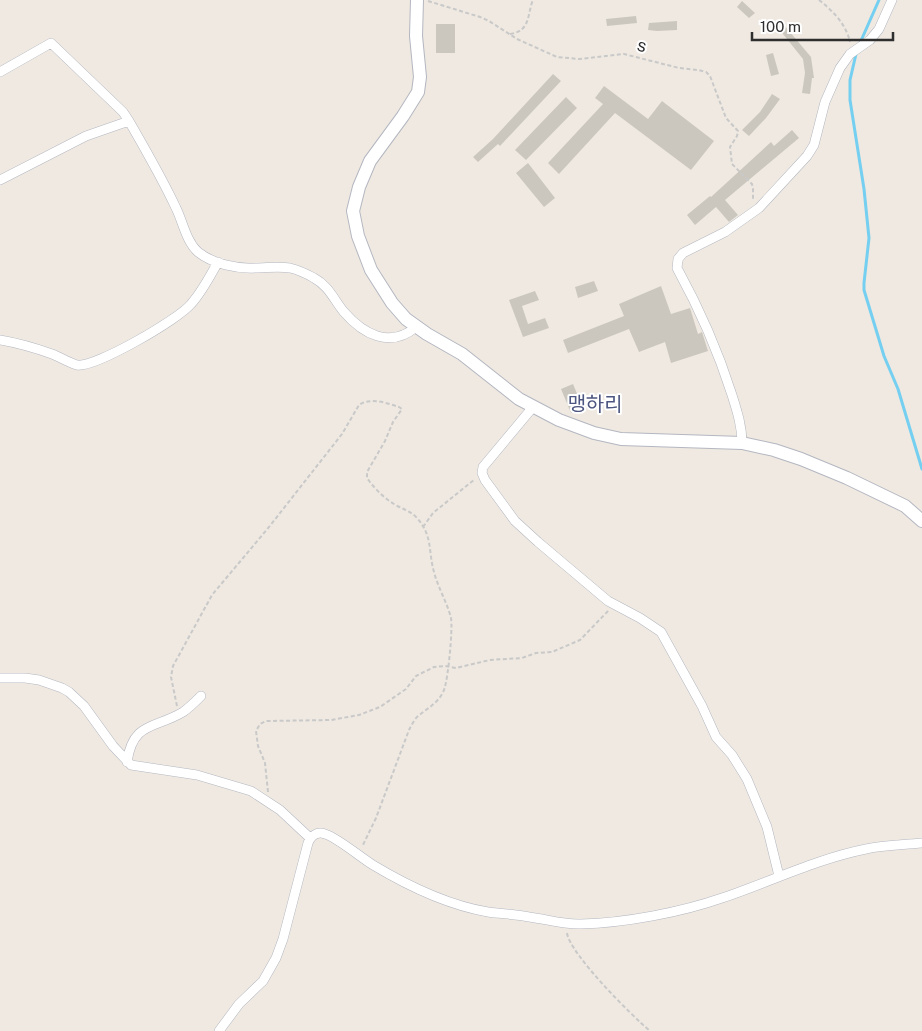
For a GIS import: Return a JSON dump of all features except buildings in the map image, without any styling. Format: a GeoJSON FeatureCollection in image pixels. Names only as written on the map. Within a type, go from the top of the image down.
{"type":"FeatureCollection","features":[{"type":"Feature","properties":{"kind":"street"},"geometry":{"type":"LineString","coordinates":[[417,0],[416,36],[420,77],[418,92],[370,161],[358,187],[354,211],[358,236],[371,270],[392,303],[416,327],[462,354],[533,408],[594,433],[621,440],[742,443],[774,450],[802,459],[920,514]]}},
{"type":"Feature","properties":{"kind":"street"},"geometry":{"type":"LineString","coordinates":[[742,443],[742,429],[727,380],[705,325],[676,263],[682,253],[725,232],[759,208],[797,168],[814,145],[821,115],[840,68],[850,54],[870,40],[879,29],[892,0]]}},
{"type":"Feature","properties":{"kind":"street"},"geometry":{"type":"LineString","coordinates":[[0,72],[51,43],[123,112],[176,208],[193,246],[207,258],[238,267],[290,268],[313,278],[329,290],[355,323],[376,337],[398,336],[410,332],[416,327]]}},
{"type":"Feature","properties":{"kind":"street"},"geometry":{"type":"LineString","coordinates":[[0,180],[86,136],[129,121]]}},
{"type":"Feature","properties":{"kind":"street"},"geometry":{"type":"LineString","coordinates":[[0,340],[31,347],[76,365],[90,363],[115,352],[180,314],[191,305],[218,262]]}},
{"type":"Feature","properties":{"kind":"street"},"geometry":{"type":"LineString","coordinates":[[533,408],[483,467],[482,474],[515,521],[579,578],[614,605],[661,632],[683,675],[702,706],[716,737],[732,756],[747,779],[766,827],[779,876]]}},
{"type":"Feature","properties":{"kind":"street"},"geometry":{"type":"LineString","coordinates":[[0,678],[39,680],[69,692],[84,706],[127,762],[136,766],[197,775],[251,791],[265,799],[292,820],[310,838]]}},
{"type":"Feature","properties":{"kind":"street"},"geometry":{"type":"LineString","coordinates":[[127,762],[138,732],[185,711],[201,696]]}},
{"type":"Feature","properties":{"kind":"street"},"geometry":{"type":"LineString","coordinates":[[219,1031],[239,1004],[263,980],[276,958],[283,940],[310,838],[319,833],[325,833],[374,865],[453,904],[478,910],[528,916],[567,924],[592,924],[680,910],[721,899],[779,876],[866,848],[922,843]]}},
{"type":"Feature","properties":{"kind":"path","name":"s"},"geometry":{"type":"LineString","coordinates":[[426,0],[480,17],[508,34],[556,57],[578,59],[624,54],[679,68],[706,72],[710,76],[726,118],[738,131],[730,147],[732,164],[752,184],[754,188],[753,202],[759,208]]}},
{"type":"Feature","properties":{"kind":"path"},"geometry":{"type":"LineString","coordinates":[[508,34],[518,32],[526,24],[530,16],[533,0]]}},
{"type":"Feature","properties":{"kind":"path"},"geometry":{"type":"LineString","coordinates":[[819,0],[830,8],[846,29],[850,41],[850,54]]}},
{"type":"Feature","properties":{"kind":"path"},"geometry":{"type":"LineString","coordinates":[[179,714],[171,677],[173,666],[212,595],[342,434],[359,406],[363,402],[370,401],[400,407],[402,410],[393,422],[385,441],[367,472],[367,478],[394,504],[411,512],[423,527],[430,540],[434,573],[452,620],[444,690],[432,706],[417,717],[409,730],[376,818],[358,855]]}},
{"type":"Feature","properties":{"kind":"path"},"geometry":{"type":"LineString","coordinates":[[423,527],[433,514],[482,474]]}},
{"type":"Feature","properties":{"kind":"path"},"geometry":{"type":"LineString","coordinates":[[265,799],[268,792],[265,763],[256,738],[256,731],[260,724],[275,720],[326,720],[359,715],[380,707],[406,689],[416,676],[434,667],[456,668],[490,660],[522,658],[536,653],[552,652],[580,640],[614,605]]}},
{"type":"Feature","properties":{"kind":"path"},"geometry":{"type":"LineString","coordinates":[[567,924],[568,939],[575,951],[597,977],[650,1031]]}},
{"type":"Feature","properties":{"kind":"waterway"},"geometry":{"type":"LineString","coordinates":[[860,43],[879,0]]}},
{"type":"Feature","properties":{"kind":"waterway"},"geometry":{"type":"LineString","coordinates":[[856,54],[850,80],[850,100],[864,189],[869,238],[864,290],[884,356],[898,389],[922,469]]}},
{"type":"Feature","properties":{"kind":"district","name":"맹하리"},"geometry":{"type":"Point","coordinates":[595,404]}}]}
